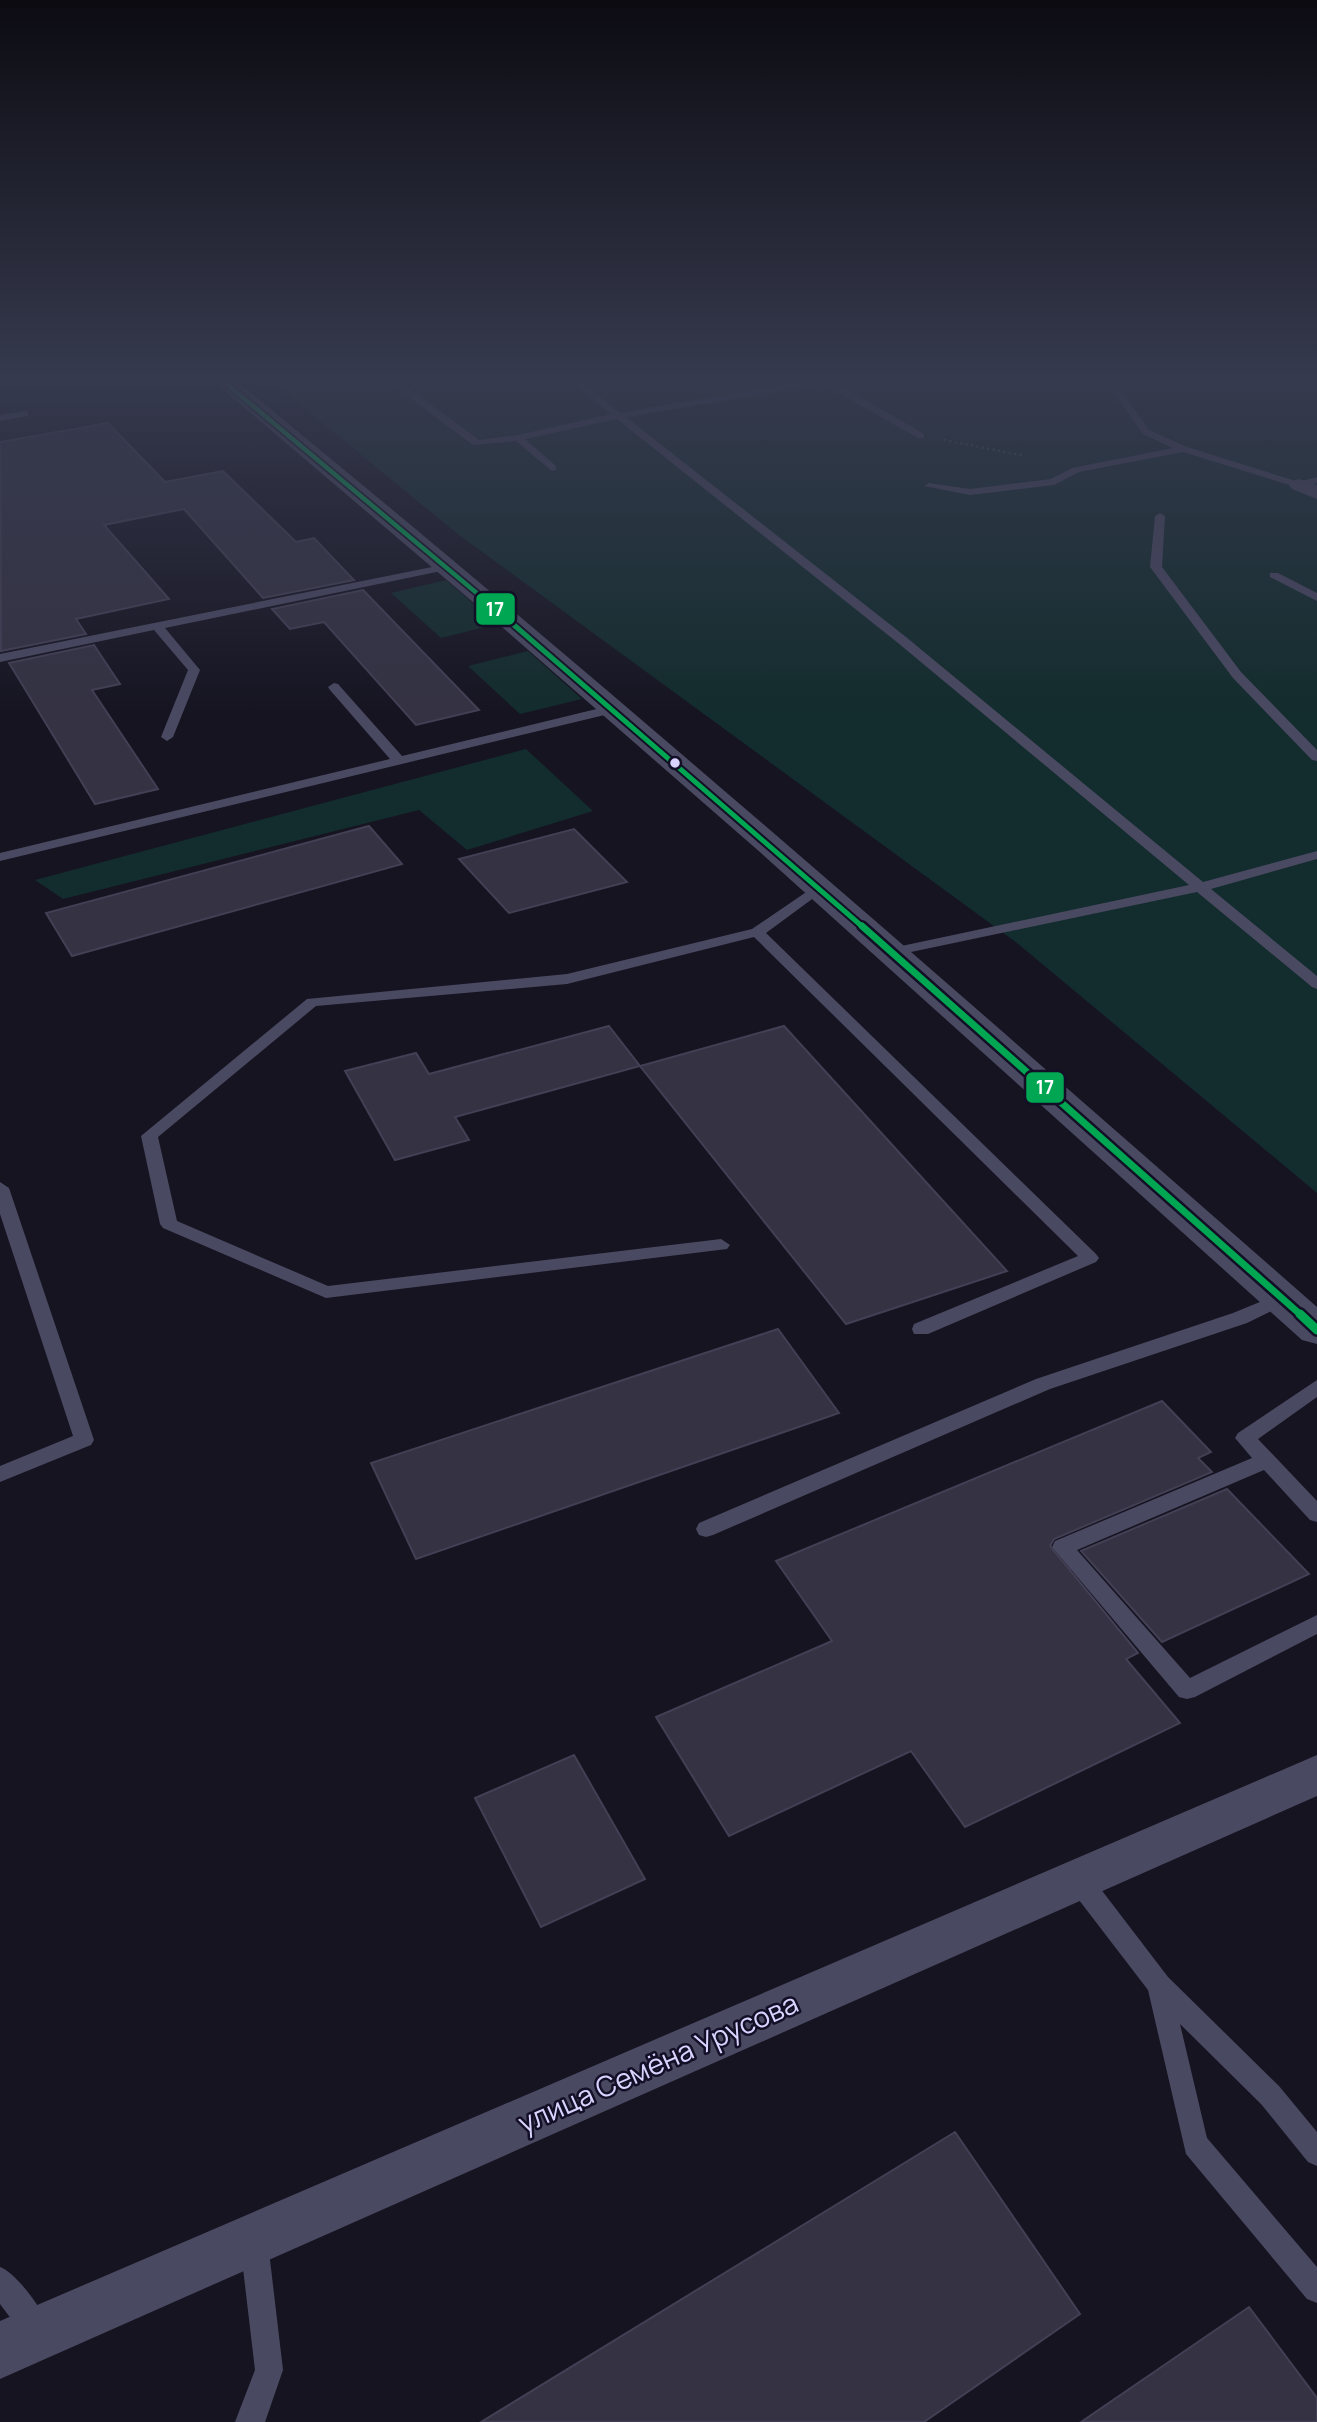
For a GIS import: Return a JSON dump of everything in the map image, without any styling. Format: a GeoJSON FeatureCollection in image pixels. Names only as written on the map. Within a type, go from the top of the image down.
{"type":"FeatureCollection","features":[{"type":"Feature","properties":{"kind":"street"},"geometry":{"type":"LineString","coordinates":[[352,488],[892,952],[1317,1330]]}},
{"type":"Feature","properties":{"kind":"street","name":"улица Семёна Урусова"},"geometry":{"type":"LineString","coordinates":[[20,2342],[1317,1776]]}},
{"type":"Feature","properties":{"kind":"lane"},"geometry":{"type":"LineString","coordinates":[[709,488],[902,640],[1317,984]]}},
{"type":"Feature","properties":{"kind":"lane"},"geometry":{"type":"LineString","coordinates":[[943,488],[971,492],[1004,488]]}},
{"type":"Feature","properties":{"kind":"lane"},"geometry":{"type":"LineString","coordinates":[[1160,516],[1156,567],[1237,675],[1317,757]]}},
{"type":"Feature","properties":{"kind":"lane"},"geometry":{"type":"LineString","coordinates":[[0,658],[447,567]]}},
{"type":"Feature","properties":{"kind":"lane"},"geometry":{"type":"LineString","coordinates":[[1275,575],[1317,598]]}},
{"type":"Feature","properties":{"kind":"lane"},"geometry":{"type":"LineString","coordinates":[[157,626],[194,670],[167,737]]}},
{"type":"Feature","properties":{"kind":"lane"},"geometry":{"type":"LineString","coordinates":[[334,687],[399,761]]}},
{"type":"Feature","properties":{"kind":"lane"},"geometry":{"type":"LineString","coordinates":[[0,857],[612,709]]}},
{"type":"Feature","properties":{"kind":"lane"},"geometry":{"type":"LineString","coordinates":[[892,952],[1201,887],[1317,855]]}},
{"type":"Feature","properties":{"kind":"lane"},"geometry":{"type":"LineString","coordinates":[[721,1245],[326,1292],[169,1224],[149,1136],[312,1002],[567,979],[757,932],[818,888]]}},
{"type":"Feature","properties":{"kind":"lane"},"geometry":{"type":"LineString","coordinates":[[757,932],[1090,1258],[921,1329]]}},
{"type":"Feature","properties":{"kind":"lane"},"geometry":{"type":"LineString","coordinates":[[0,1188],[84,1440],[0,1474]]}},
{"type":"Feature","properties":{"kind":"lane"},"geometry":{"type":"LineString","coordinates":[[706,1529],[1043,1384],[1240,1318],[1282,1299]]}},
{"type":"Feature","properties":{"kind":"lane"},"geometry":{"type":"LineString","coordinates":[[1317,1387],[1245,1438],[1317,1514]]}},
{"type":"Feature","properties":{"kind":"lane"},"geometry":{"type":"LineString","coordinates":[[1266,1461],[1062,1547],[1187,1690],[1317,1624]]}},
{"type":"Feature","properties":{"kind":"lane"},"geometry":{"type":"LineString","coordinates":[[1078,1879],[1159,1985],[1270,2095],[1317,2153]]}},
{"type":"Feature","properties":{"kind":"lane"},"geometry":{"type":"LineString","coordinates":[[1159,1985],[1195,2145],[1317,2289]]}},
{"type":"Feature","properties":{"kind":"lane"},"geometry":{"type":"LineString","coordinates":[[250,2422],[269,2370],[254,2239]]}},
{"type":"Feature","properties":{"kind":"lane"},"geometry":{"type":"LineString","coordinates":[[0,2281],[20,2342]]}},
{"type":"Feature","properties":{"kind":"green space"},"geometry":{"type":"Polygon","coordinates":[[[402,488],[1317,488],[1317,1193],[1017,943],[459,535],[402,488]]]}},
{"type":"Feature","properties":{"kind":"green space"},"geometry":{"type":"Polygon","coordinates":[[[446,580],[497,624],[441,638],[391,593],[446,580]]]}},
{"type":"Feature","properties":{"kind":"green space"},"geometry":{"type":"Polygon","coordinates":[[[528,651],[582,699],[520,714],[468,666],[528,651]]]}},
{"type":"Feature","properties":{"kind":"green space"},"geometry":{"type":"Polygon","coordinates":[[[526,749],[593,811],[467,850],[419,810],[63,899],[35,880],[526,749]]]}},
{"type":"Feature","properties":{"kind":"building"},"geometry":{"type":"Polygon","coordinates":[[[0,488],[241,488],[296,542],[314,538],[354,580],[263,598],[184,509],[104,525],[169,599],[76,619],[86,634],[1,651],[0,488]]]}},
{"type":"Feature","properties":{"kind":"building"},"geometry":{"type":"Polygon","coordinates":[[[363,590],[479,710],[416,725],[324,622],[290,629],[272,609],[363,590]]]}},
{"type":"Feature","properties":{"kind":"building"},"geometry":{"type":"Polygon","coordinates":[[[94,645],[120,684],[92,690],[158,789],[95,804],[9,663],[94,645]]]}},
{"type":"Feature","properties":{"kind":"building"},"geometry":{"type":"Polygon","coordinates":[[[369,826],[402,864],[72,956],[46,913],[369,826]]]}},
{"type":"Feature","properties":{"kind":"building"},"geometry":{"type":"Polygon","coordinates":[[[574,829],[627,882],[509,913],[459,859],[574,829]]]}},
{"type":"Feature","properties":{"kind":"building"},"geometry":{"type":"Polygon","coordinates":[[[609,1026],[640,1066],[455,1117],[469,1140],[395,1160],[345,1071],[416,1053],[429,1074],[609,1026]]]}},
{"type":"Feature","properties":{"kind":"building"},"geometry":{"type":"Polygon","coordinates":[[[784,1026],[1007,1271],[846,1324],[640,1066],[784,1026]]]}},
{"type":"Feature","properties":{"kind":"building"},"geometry":{"type":"Polygon","coordinates":[[[778,1329],[839,1413],[416,1559],[371,1463],[778,1329]]]}},
{"type":"Feature","properties":{"kind":"building"},"geometry":{"type":"Polygon","coordinates":[[[1162,1401],[1211,1452],[1198,1458],[1212,1472],[1054,1539],[1050,1546],[1138,1653],[1126,1659],[1180,1723],[965,1827],[911,1751],[729,1836],[656,1717],[832,1641],[776,1561],[1162,1401]]]}},
{"type":"Feature","properties":{"kind":"building"},"geometry":{"type":"Polygon","coordinates":[[[1227,1489],[1309,1574],[1162,1642],[1081,1551],[1227,1489]]]}},
{"type":"Feature","properties":{"kind":"building"},"geometry":{"type":"Polygon","coordinates":[[[574,1755],[645,1879],[541,1927],[475,1798],[574,1755]]]}},
{"type":"Feature","properties":{"kind":"building"},"geometry":{"type":"Polygon","coordinates":[[[955,2132],[1080,2314],[924,2422],[481,2422],[955,2132]]]}},
{"type":"Feature","properties":{"kind":"building"},"geometry":{"type":"Polygon","coordinates":[[[1249,2307],[1317,2398],[1317,2422],[1081,2422],[1249,2307]]]}},
{"type":"Feature","properties":{"kind":"transit line","name":"17"},"geometry":{"type":"LineString","coordinates":[[352,488],[772,847],[1317,1330]]}}]}
